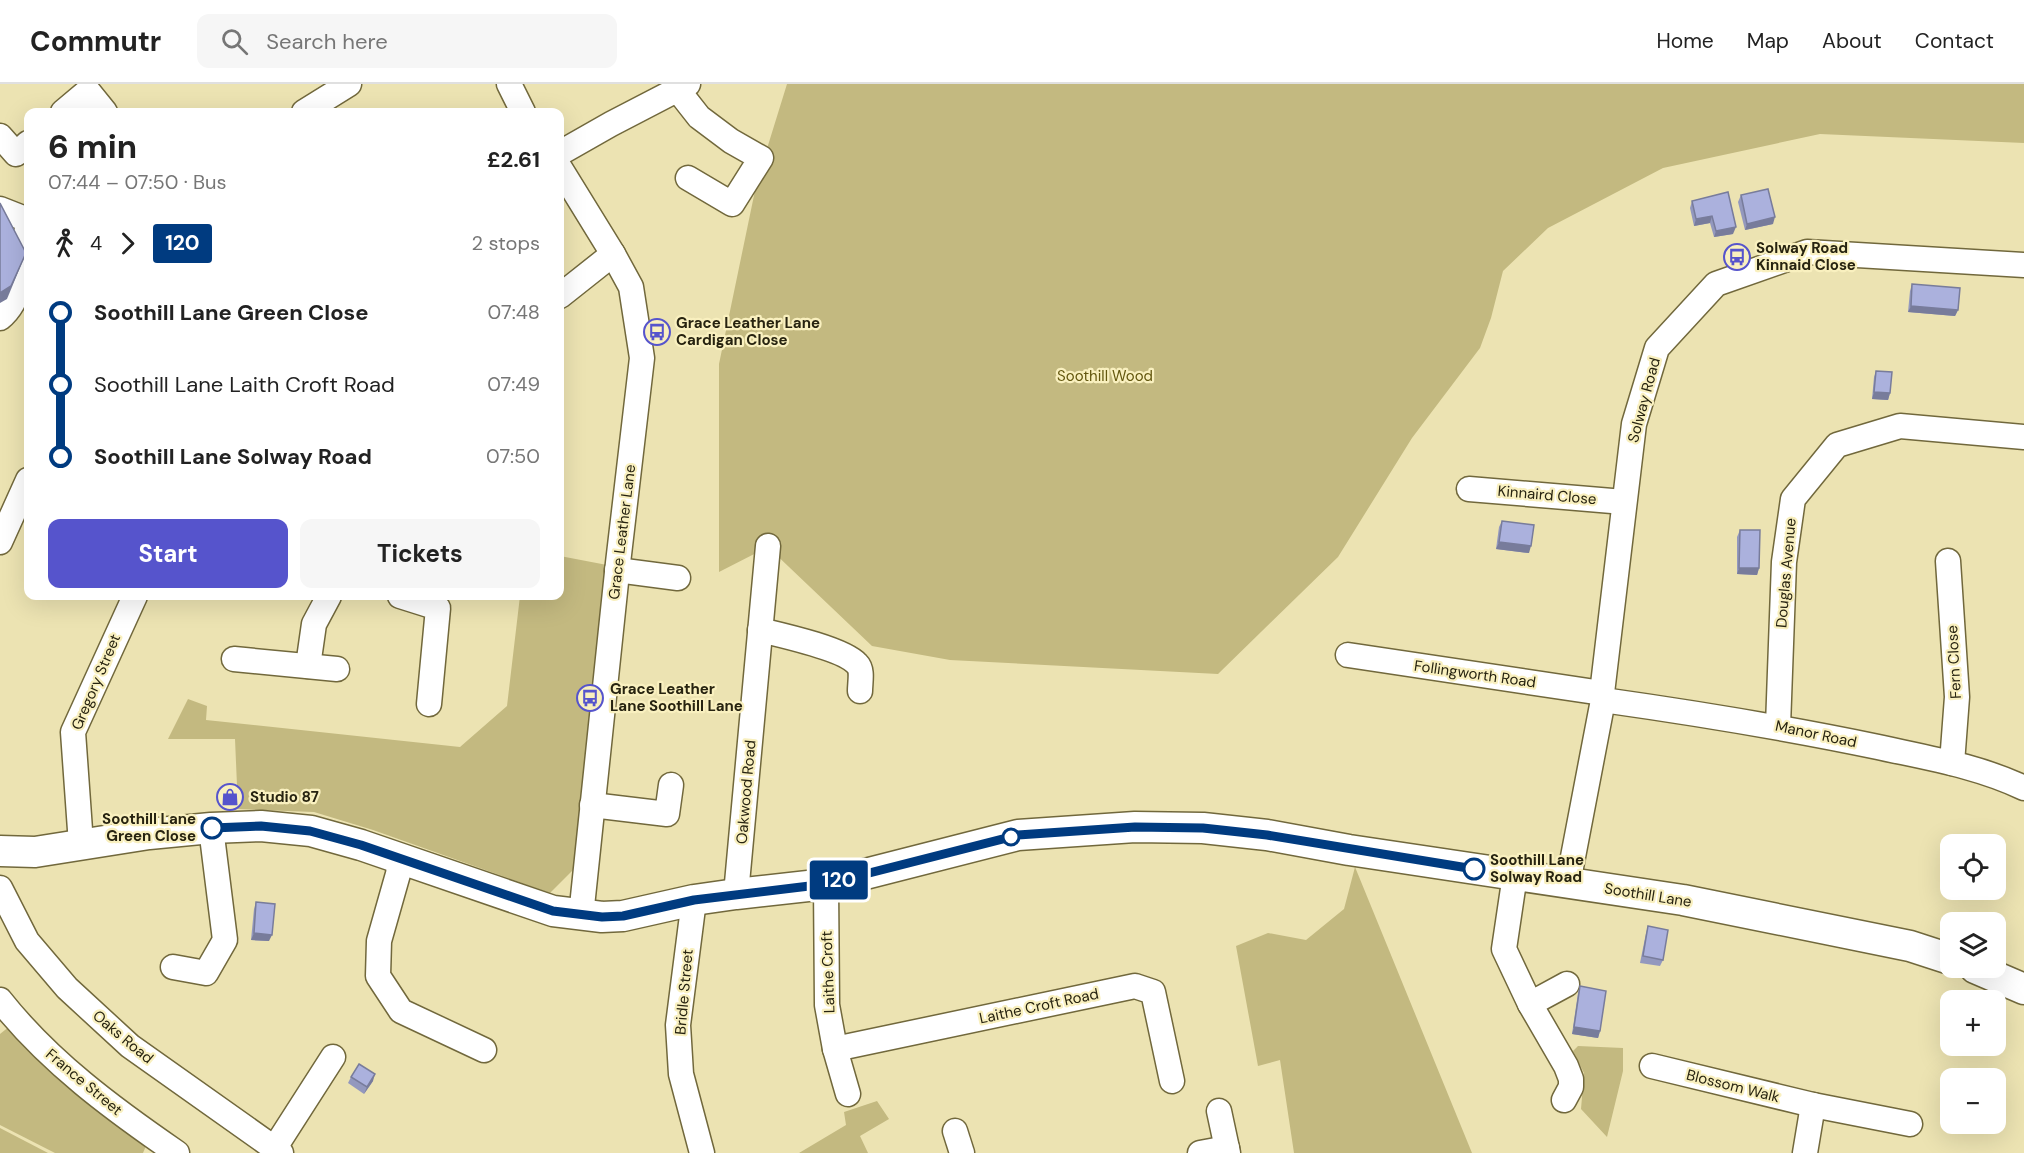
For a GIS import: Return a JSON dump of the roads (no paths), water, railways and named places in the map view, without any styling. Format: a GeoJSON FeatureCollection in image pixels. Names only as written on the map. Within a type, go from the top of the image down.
{"type":"FeatureCollection","features":[{"type":"Feature","properties":{"kind":"main road","name":"Soothill Lane"},"geometry":{"type":"LineString","coordinates":[[0,851],[35,852],[149,834],[212,828],[261,826],[310,831],[542,908],[580,916],[623,916],[694,900],[826,884],[1018,835],[1135,827],[1203,828],[1267,835],[1350,850],[1683,900],[1910,946],[1940,956]]}},
{"type":"Feature","properties":{"kind":"main road"},"geometry":{"type":"LineString","coordinates":[[1998,978],[2024,989]]}},
{"type":"Feature","properties":{"kind":"street"},"geometry":{"type":"LineString","coordinates":[[310,108],[349,84]]}},
{"type":"Feature","properties":{"kind":"street"},"geometry":{"type":"LineString","coordinates":[[509,84],[521,108]]}},
{"type":"Feature","properties":{"kind":"street"},"geometry":{"type":"LineString","coordinates":[[67,108],[91,87],[103,108]]}},
{"type":"Feature","properties":{"kind":"street"},"geometry":{"type":"LineString","coordinates":[[564,151],[682,87],[699,117],[731,141],[761,158],[732,204],[688,178]]}},
{"type":"Feature","properties":{"kind":"street"},"geometry":{"type":"LineString","coordinates":[[0,136],[16,154],[24,147]]}},
{"type":"Feature","properties":{"kind":"street","name":"Grace Leather Lane"},"geometry":{"type":"LineString","coordinates":[[564,174],[631,287],[642,358],[580,916]]}},
{"type":"Feature","properties":{"kind":"street"},"geometry":{"type":"LineString","coordinates":[[0,209],[24,218]]}},
{"type":"Feature","properties":{"kind":"street","name":"Solway Road"},"geometry":{"type":"LineString","coordinates":[[1568,883],[1602,696],[1634,424],[1657,348],[1716,284],[1807,252],[2024,265]]}},
{"type":"Feature","properties":{"kind":"street"},"geometry":{"type":"LineString","coordinates":[[564,285],[613,254]]}},
{"type":"Feature","properties":{"kind":"street"},"geometry":{"type":"LineString","coordinates":[[0,318],[13,301],[24,271]]}},
{"type":"Feature","properties":{"kind":"street","name":"Douglas Avenue"},"geometry":{"type":"LineString","coordinates":[[1778,726],[1784,562],[1793,499],[1837,445],[1900,426],[2024,437]]}},
{"type":"Feature","properties":{"kind":"street"},"geometry":{"type":"LineString","coordinates":[[0,542],[24,489]]}},
{"type":"Feature","properties":{"kind":"street","name":"Kinnaird Close"},"geometry":{"type":"LineString","coordinates":[[1469,489],[1624,502]]}},
{"type":"Feature","properties":{"kind":"street","name":"Oakwood Road"},"geometry":{"type":"LineString","coordinates":[[736,894],[768,546]]}},
{"type":"Feature","properties":{"kind":"street","name":"Fern Close"},"geometry":{"type":"LineString","coordinates":[[1948,561],[1957,697],[1952,763]]}},
{"type":"Feature","properties":{"kind":"street"},"geometry":{"type":"LineString","coordinates":[[617,570],[678,578]]}},
{"type":"Feature","properties":{"kind":"street","name":"Gregory Street"},"geometry":{"type":"LineString","coordinates":[[81,844],[73,732],[133,600]]}},
{"type":"Feature","properties":{"kind":"street"},"geometry":{"type":"LineString","coordinates":[[308,666],[314,624],[327,600]]}},
{"type":"Feature","properties":{"kind":"street"},"geometry":{"type":"LineString","coordinates":[[429,704],[439,602]]}},
{"type":"Feature","properties":{"kind":"street"},"geometry":{"type":"LineString","coordinates":[[760,630],[849,657],[859,665],[860,691]]}},
{"type":"Feature","properties":{"kind":"street","name":"Follingworth Road"},"geometry":{"type":"LineString","coordinates":[[1348,656],[1602,696]]}},
{"type":"Feature","properties":{"kind":"street"},"geometry":{"type":"LineString","coordinates":[[234,659],[337,669]]}},
{"type":"Feature","properties":{"kind":"street","name":"Manor Road"},"geometry":{"type":"LineString","coordinates":[[1602,696],[1778,726],[1952,763],[2007,780],[2024,788]]}},
{"type":"Feature","properties":{"kind":"street"},"geometry":{"type":"LineString","coordinates":[[592,805],[667,813],[671,785]]}},
{"type":"Feature","properties":{"kind":"street"},"geometry":{"type":"LineString","coordinates":[[173,967],[206,973],[225,940],[212,828]]}},
{"type":"Feature","properties":{"kind":"street"},"geometry":{"type":"LineString","coordinates":[[400,859],[398,874],[379,940],[378,976],[401,1011],[484,1050]]}},
{"type":"Feature","properties":{"kind":"street"},"geometry":{"type":"LineString","coordinates":[[1515,875],[1504,949],[1530,1004],[1566,1066],[1571,1079],[1571,1087],[1564,1100]]}},
{"type":"Feature","properties":{"kind":"street","name":"Laithe Croft"},"geometry":{"type":"LineString","coordinates":[[826,884],[827,1005],[835,1049],[848,1094]]}},
{"type":"Feature","properties":{"kind":"street","name":"Oaks Road"},"geometry":{"type":"LineString","coordinates":[[0,888],[27,941],[68,988],[130,1046],[278,1151]]}},
{"type":"Feature","properties":{"kind":"street","name":"Bridle Street"},"geometry":{"type":"LineString","coordinates":[[694,900],[678,1025],[681,1074],[702,1153]]}},
{"type":"Feature","properties":{"kind":"street"},"geometry":{"type":"LineString","coordinates":[[1530,1004],[1567,984]]}},
{"type":"Feature","properties":{"kind":"street","name":"Laithe Croft Road"},"geometry":{"type":"LineString","coordinates":[[835,1049],[1135,986],[1153,992],[1173,1081]]}},
{"type":"Feature","properties":{"kind":"street","name":"France Street"},"geometry":{"type":"LineString","coordinates":[[0,1000],[19,1025],[55,1060],[130,1121],[177,1153]]}},
{"type":"Feature","properties":{"kind":"street"},"geometry":{"type":"LineString","coordinates":[[278,1151],[333,1056]]}},
{"type":"Feature","properties":{"kind":"street","name":"Blossom Walk"},"geometry":{"type":"LineString","coordinates":[[1652,1066],[1813,1106],[1910,1124]]}},
{"type":"Feature","properties":{"kind":"street"},"geometry":{"type":"LineString","coordinates":[[1806,1153],[1813,1106]]}},
{"type":"Feature","properties":{"kind":"street"},"geometry":{"type":"LineString","coordinates":[[1200,1153],[1228,1151],[1219,1111]]}},
{"type":"Feature","properties":{"kind":"place","name":"Solway Road Kinnaid Close"},"geometry":{"type":"Point","coordinates":[1737,257]}},
{"type":"Feature","properties":{"kind":"place","name":"Grace Leather Lane Cardigan Close"},"geometry":{"type":"Point","coordinates":[657,332]}},
{"type":"Feature","properties":{"kind":"place","name":"Grace Leather Lane Soothill Lane"},"geometry":{"type":"Point","coordinates":[590,698]}},
{"type":"Feature","properties":{"kind":"place","name":"Studio 87"},"geometry":{"type":"Point","coordinates":[230,797]}},
{"type":"Feature","properties":{"kind":"place","name":"Soothill Lane Green Close"},"geometry":{"type":"Point","coordinates":[212,828]}},
{"type":"Feature","properties":{"kind":"place","name":"Soothill Lane Solway Road"},"geometry":{"type":"Point","coordinates":[1474,869]}},
{"type":"Feature","properties":{"kind":"park label","name":"Soothill Wood"},"geometry":{"type":"Point","coordinates":[1105,376]}}]}
